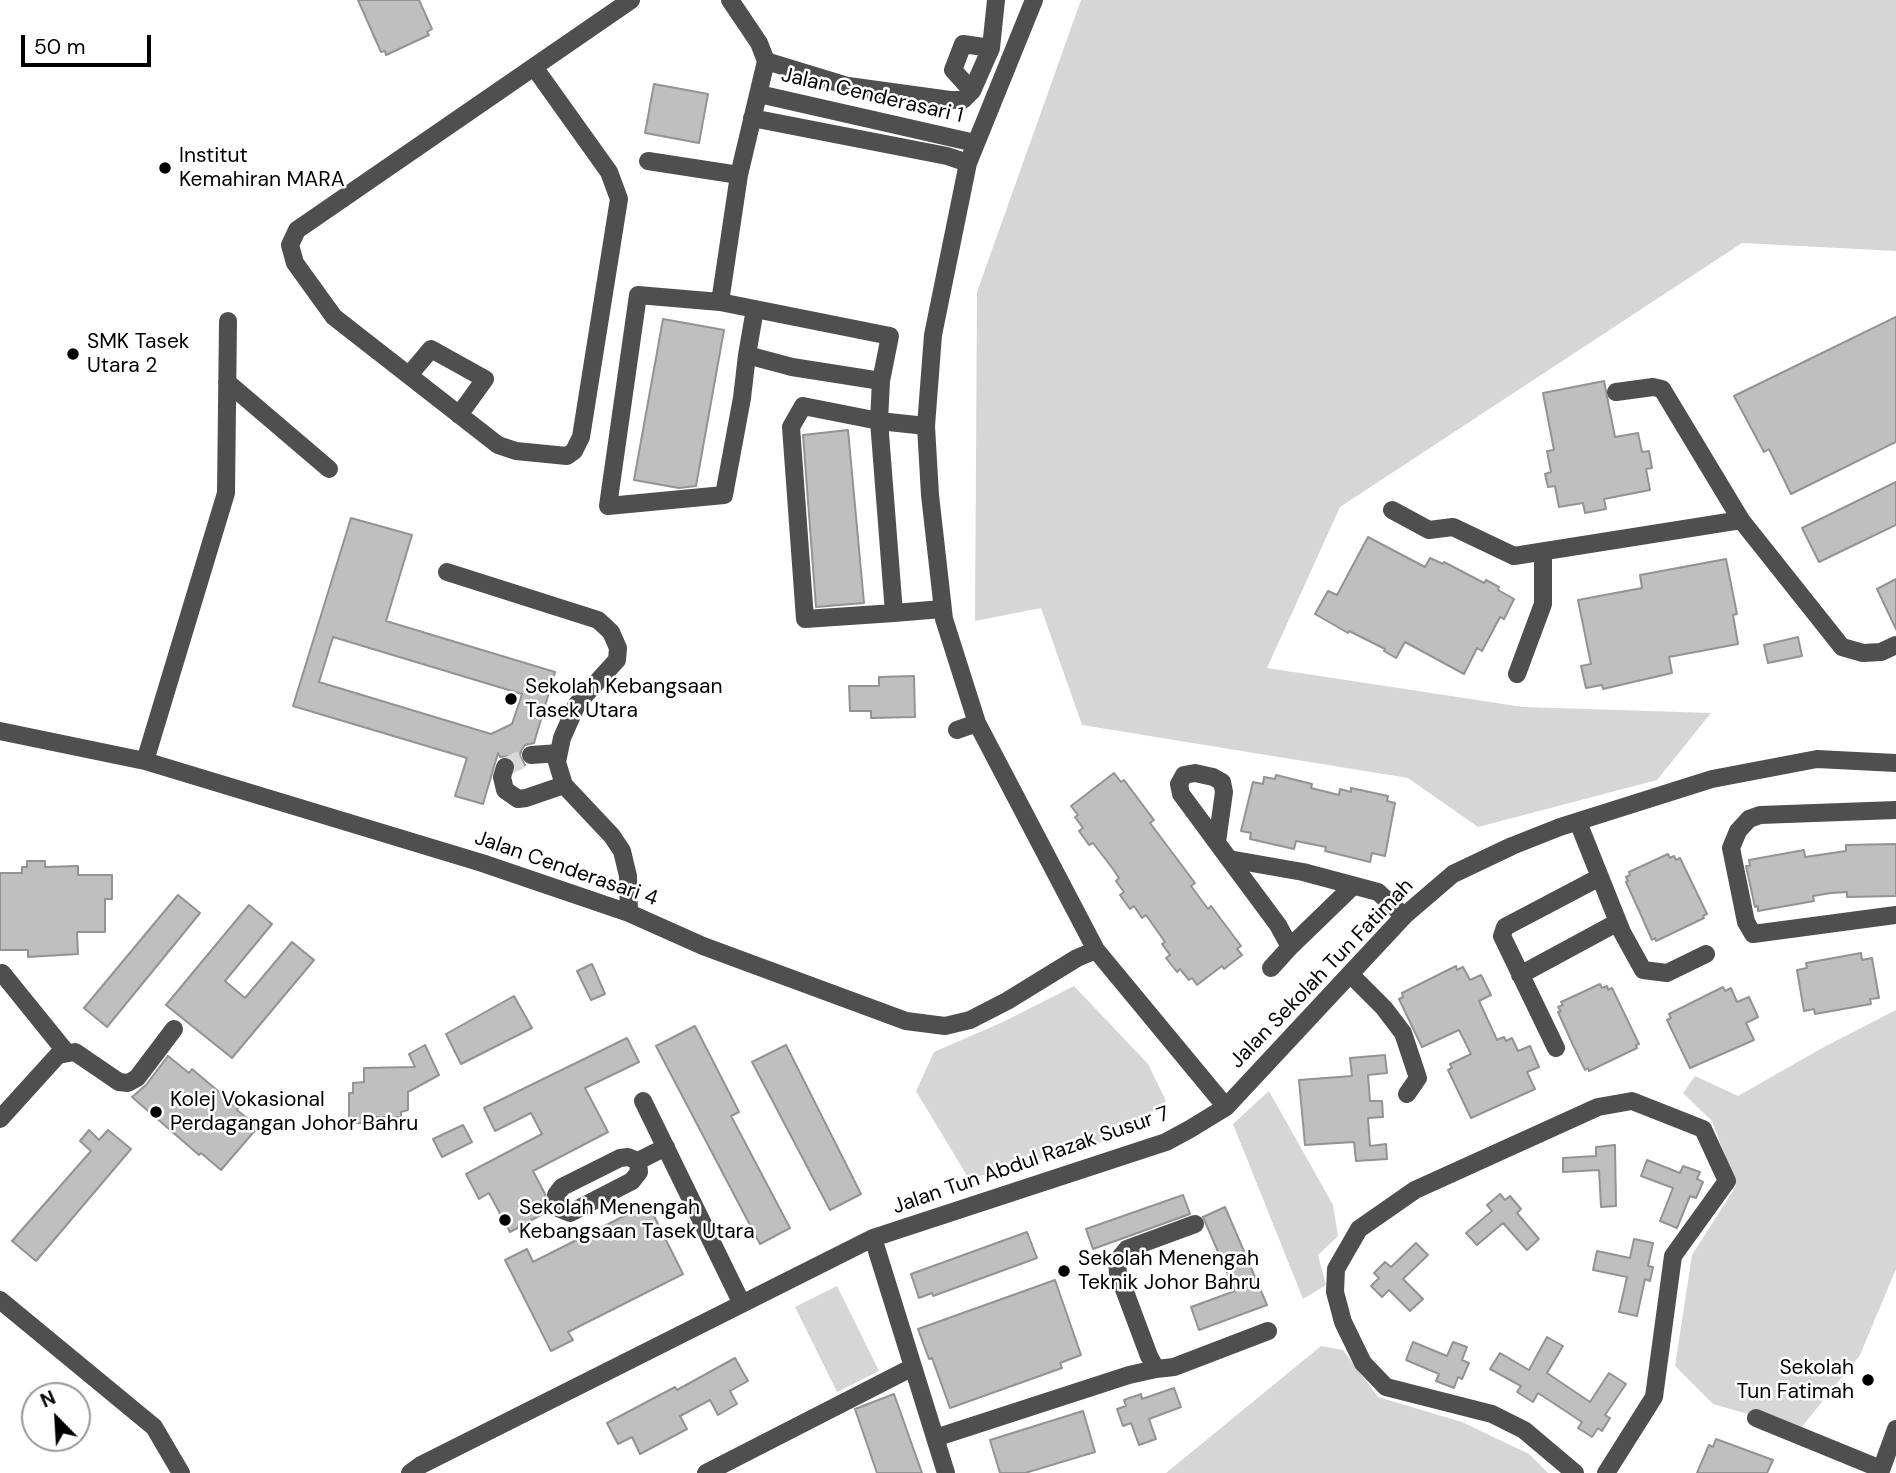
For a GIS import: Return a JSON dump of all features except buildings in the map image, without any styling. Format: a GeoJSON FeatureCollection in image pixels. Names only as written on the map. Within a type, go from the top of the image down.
{"type":"FeatureCollection","features":[{"type":"Feature","properties":{"kind":"street"},"geometry":{"type":"LineString","coordinates":[[534,67],[609,172],[619,198],[581,437],[574,451],[566,456],[516,451],[498,444],[459,415],[334,317],[295,263],[290,245],[297,230],[631,0]]}},
{"type":"Feature","properties":{"kind":"street"},"geometry":{"type":"LineString","coordinates":[[720,302],[738,175],[766,61],[759,43],[730,0]]}},
{"type":"Feature","properties":{"kind":"street"},"geometry":{"type":"LineString","coordinates":[[766,61],[861,88],[963,100],[972,91],[990,48],[996,0]]}},
{"type":"Feature","properties":{"kind":"street"},"geometry":{"type":"LineString","coordinates":[[1034,0],[968,163],[933,335],[926,426],[930,495],[943,614],[977,723],[1096,950],[1226,1107]]}},
{"type":"Feature","properties":{"kind":"street"},"geometry":{"type":"LineString","coordinates":[[972,91],[953,70],[963,44],[990,48]]}},
{"type":"Feature","properties":{"kind":"street","name":"Jalan Cenderasari 1"},"geometry":{"type":"LineString","coordinates":[[759,94],[975,143]]}},
{"type":"Feature","properties":{"kind":"street","name":"Jalan Cenderasari 1"},"geometry":{"type":"LineString","coordinates":[[752,118],[947,156],[968,163]]}},
{"type":"Feature","properties":{"kind":"street"},"geometry":{"type":"LineString","coordinates":[[648,160],[738,175]]}},
{"type":"Feature","properties":{"kind":"street"},"geometry":{"type":"LineString","coordinates":[[755,309],[724,495],[608,506],[638,295],[720,302],[755,309],[890,337],[881,382],[879,421],[894,613]]}},
{"type":"Feature","properties":{"kind":"street"},"geometry":{"type":"LineString","coordinates":[[145,761],[226,494],[228,321]]}},
{"type":"Feature","properties":{"kind":"street"},"geometry":{"type":"LineString","coordinates":[[410,374],[431,349],[485,379],[459,415]]}},
{"type":"Feature","properties":{"kind":"street"},"geometry":{"type":"LineString","coordinates":[[747,355],[792,368],[881,382]]}},
{"type":"Feature","properties":{"kind":"street"},"geometry":{"type":"LineString","coordinates":[[227,382],[329,469]]}},
{"type":"Feature","properties":{"kind":"street"},"geometry":{"type":"LineString","coordinates":[[1616,392],[1653,387],[1662,389],[1741,520],[1842,647],[1863,653],[1881,652],[1896,645]]}},
{"type":"Feature","properties":{"kind":"street"},"geometry":{"type":"LineString","coordinates":[[926,426],[879,421],[803,406],[791,427],[805,619],[894,613],[943,614]]}},
{"type":"Feature","properties":{"kind":"street"},"geometry":{"type":"LineString","coordinates":[[1392,510],[1429,530],[1453,527],[1514,556],[1741,520]]}},
{"type":"Feature","properties":{"kind":"street"},"geometry":{"type":"LineString","coordinates":[[1517,674],[1543,604],[1543,552]]}},
{"type":"Feature","properties":{"kind":"street"},"geometry":{"type":"LineString","coordinates":[[447,572],[598,620],[611,632],[618,648],[617,660],[577,704],[562,738],[557,762],[564,785],[612,836],[622,851],[628,876],[629,913]]}},
{"type":"Feature","properties":{"kind":"street"},"geometry":{"type":"LineString","coordinates":[[957,730],[977,723]]}},
{"type":"Feature","properties":{"kind":"street","name":"Jalan Cenderasari 4"},"geometry":{"type":"LineString","coordinates":[[0,731],[145,761],[482,863],[629,913],[703,946],[906,1021],[945,1026],[970,1020],[1007,1001],[1077,958],[1096,950]]}},
{"type":"Feature","properties":{"kind":"street"},"geometry":{"type":"LineString","coordinates":[[531,755],[559,753]]}},
{"type":"Feature","properties":{"kind":"street","name":"Jalan Sekolah Tun Fatimah"},"geometry":{"type":"LineString","coordinates":[[1226,1107],[1404,916],[1453,874],[1511,846],[1712,779],[1817,759],[1896,762]]}},
{"type":"Feature","properties":{"kind":"street"},"geometry":{"type":"LineString","coordinates":[[505,767],[502,777],[505,790],[518,799],[564,785]]}},
{"type":"Feature","properties":{"kind":"street"},"geometry":{"type":"LineString","coordinates":[[1896,810],[1760,815],[1749,819],[1738,831],[1731,848],[1746,922],[1754,934],[1896,915]]}},
{"type":"Feature","properties":{"kind":"street"},"geometry":{"type":"LineString","coordinates":[[1578,822],[1618,922],[1643,970],[1667,973],[1706,954]]}},
{"type":"Feature","properties":{"kind":"street"},"geometry":{"type":"LineString","coordinates":[[1217,842],[1290,947]]}},
{"type":"Feature","properties":{"kind":"street"},"geometry":{"type":"LineString","coordinates":[[1230,859],[1303,872],[1378,892],[1404,916]]}},
{"type":"Feature","properties":{"kind":"street"},"geometry":{"type":"LineString","coordinates":[[1556,1048],[1502,936],[1505,927],[1600,877]]}},
{"type":"Feature","properties":{"kind":"street"},"geometry":{"type":"LineString","coordinates":[[1270,968],[1353,886]]}},
{"type":"Feature","properties":{"kind":"street"},"geometry":{"type":"LineString","coordinates":[[1520,975],[1618,922]]}},
{"type":"Feature","properties":{"kind":"street"},"geometry":{"type":"LineString","coordinates":[[2,973],[66,1052]]}},
{"type":"Feature","properties":{"kind":"street"},"geometry":{"type":"LineString","coordinates":[[1350,974],[1384,1007],[1403,1033],[1418,1078],[1407,1094]]}},
{"type":"Feature","properties":{"kind":"street"},"geometry":{"type":"LineString","coordinates":[[0,1119],[58,1055],[75,1052],[119,1082],[128,1083],[136,1078],[174,1029]]}},
{"type":"Feature","properties":{"kind":"street"},"geometry":{"type":"LineString","coordinates":[[643,1101],[742,1304]]}},
{"type":"Feature","properties":{"kind":"street"},"geometry":{"type":"LineString","coordinates":[[1575,1473],[1524,1430],[1492,1414],[1387,1387],[1363,1363],[1343,1322],[1335,1292],[1336,1269],[1359,1229],[1415,1190],[1598,1107],[1632,1101],[1703,1129],[1727,1181],[1666,1255],[1654,1397],[1606,1473]]}},
{"type":"Feature","properties":{"kind":"street","name":"Jalan Tun Abdul Razak Susur 7"},"geometry":{"type":"LineString","coordinates":[[410,1473],[421,1465],[873,1238],[1166,1142],[1226,1107]]}},
{"type":"Feature","properties":{"kind":"street"},"geometry":{"type":"LineString","coordinates":[[638,1161],[666,1147]]}},
{"type":"Feature","properties":{"kind":"street"},"geometry":{"type":"LineString","coordinates":[[1156,1369],[1118,1273],[1117,1261],[1127,1249],[1195,1224]]}},
{"type":"Feature","properties":{"kind":"street"},"geometry":{"type":"LineString","coordinates":[[873,1238],[946,1473]]}},
{"type":"Feature","properties":{"kind":"street"},"geometry":{"type":"LineString","coordinates":[[0,1300],[153,1427],[181,1473]]}},
{"type":"Feature","properties":{"kind":"street"},"geometry":{"type":"LineString","coordinates":[[935,1438],[1129,1375],[1174,1367],[1268,1331]]}},
{"type":"Feature","properties":{"kind":"street"},"geometry":{"type":"LineString","coordinates":[[706,1473],[913,1367]]}},
{"type":"Feature","properties":{"kind":"street"},"geometry":{"type":"LineString","coordinates":[[1756,1418],[1880,1471],[1896,1429]]}},
{"type":"Feature","properties":{"kind":"shaded area"},"geometry":{"type":"Polygon","coordinates":[[[1081,0],[1896,0],[1896,251],[1742,243],[1340,507],[1267,668],[1523,707],[1711,713],[1657,780],[1478,827],[1408,778],[1082,725],[1041,608],[975,621],[977,292],[1081,0]]]}},
{"type":"Feature","properties":{"kind":"shaded area"},"geometry":{"type":"Polygon","coordinates":[[[1074,986],[1148,1064],[1166,1101],[1120,1137],[969,1179],[916,1091],[934,1052],[1003,1022],[1074,986]]]}},
{"type":"Feature","properties":{"kind":"shaded area"},"geometry":{"type":"Polygon","coordinates":[[[1896,1010],[1896,1269],[1860,1355],[1800,1429],[1713,1404],[1675,1366],[1692,1255],[1736,1186],[1712,1121],[1683,1093],[1695,1076],[1738,1096],[1896,1010]]]}},
{"type":"Feature","properties":{"kind":"shaded area"},"geometry":{"type":"Polygon","coordinates":[[[1269,1091],[1333,1205],[1338,1236],[1318,1255],[1326,1285],[1303,1299],[1233,1124],[1269,1091]]]}},
{"type":"Feature","properties":{"kind":"shaded area"},"geometry":{"type":"Polygon","coordinates":[[[837,1286],[879,1371],[837,1392],[795,1307],[837,1286]]]}},
{"type":"Feature","properties":{"kind":"shaded area"},"geometry":{"type":"Polygon","coordinates":[[[1321,1346],[1343,1350],[1378,1397],[1462,1422],[1529,1454],[1548,1473],[1166,1473],[1321,1346]]]}},
{"type":"Feature","properties":{"kind":"tunnel"},"geometry":{"type":"LineString","coordinates":[[505,767],[531,755]]}},
{"type":"Feature","properties":{"kind":"place","name":"Institut Kemahiran MARA"},"geometry":{"type":"Point","coordinates":[165,168]}},
{"type":"Feature","properties":{"kind":"place","name":"SMK Tasek Utara 2"},"geometry":{"type":"Point","coordinates":[73,354]}},
{"type":"Feature","properties":{"kind":"place","name":"Sekolah Kebangsaan Tasek Utara"},"geometry":{"type":"Point","coordinates":[511,699]}},
{"type":"Feature","properties":{"kind":"place","name":"Kolej Vokasional Perdagangan Johor Bahru"},"geometry":{"type":"Point","coordinates":[156,1112]}},
{"type":"Feature","properties":{"kind":"place","name":"Sekolah Menengah Kebangsaan Tasek Utara"},"geometry":{"type":"Point","coordinates":[505,1220]}},
{"type":"Feature","properties":{"kind":"place","name":"Sekolah Menengah Teknik Johor Bahru"},"geometry":{"type":"Point","coordinates":[1064,1271]}},
{"type":"Feature","properties":{"kind":"place","name":"Sekolah Tun Fatimah"},"geometry":{"type":"Point","coordinates":[1868,1380]}}]}
